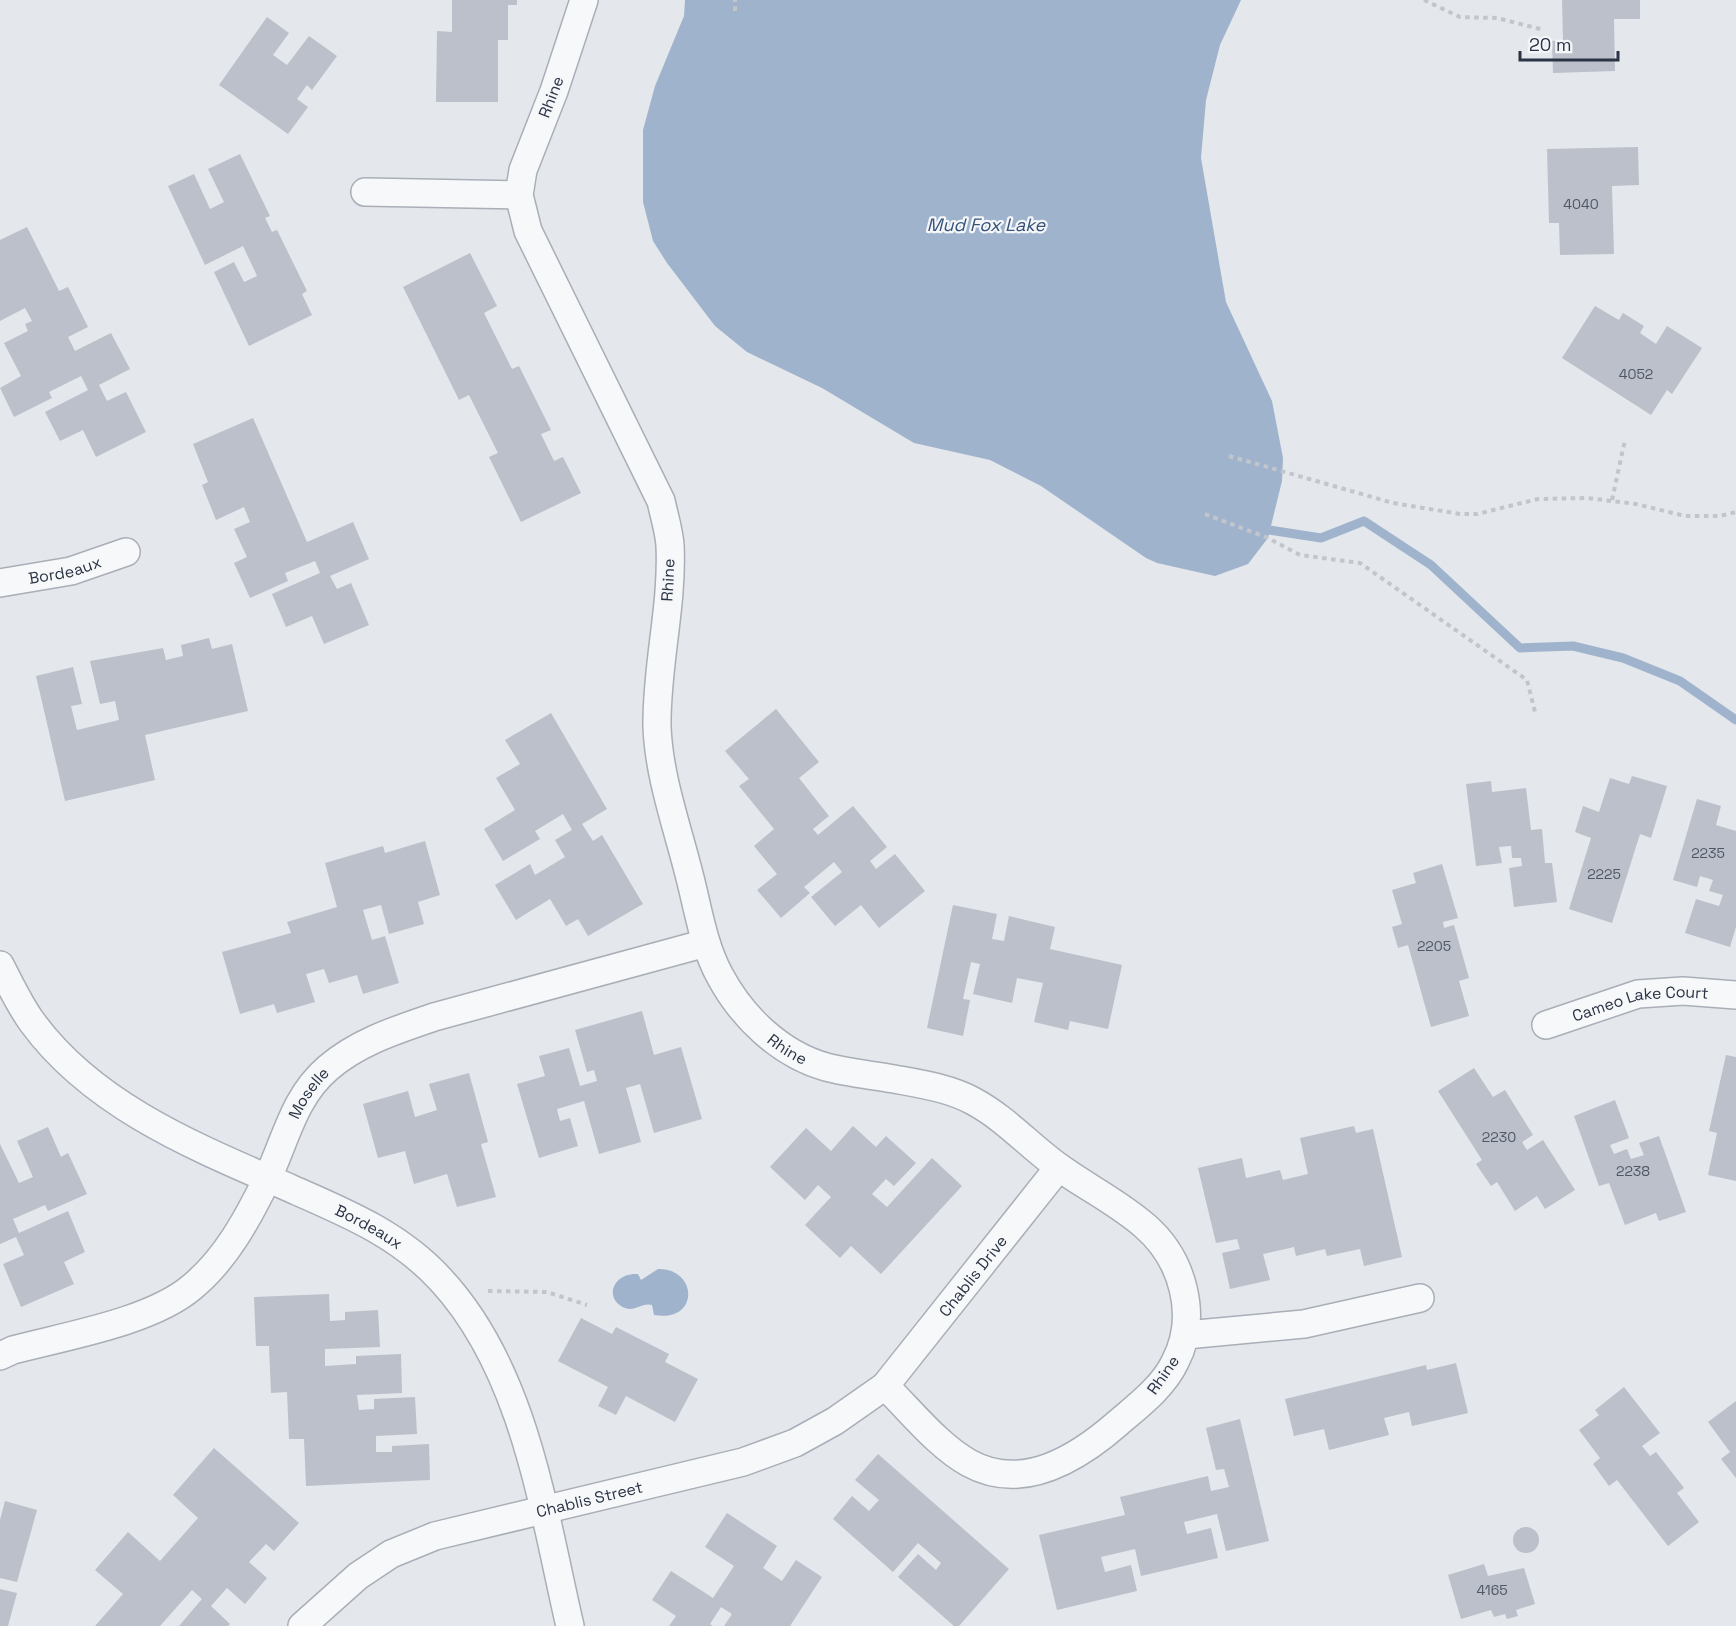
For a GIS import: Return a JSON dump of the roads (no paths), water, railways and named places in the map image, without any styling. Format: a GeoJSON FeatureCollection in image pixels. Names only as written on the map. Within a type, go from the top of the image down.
{"type":"FeatureCollection","features":[{"type":"Feature","properties":{"kind":"street","name":"Rhine"},"geometry":{"type":"LineString","coordinates":[[584,0],[554,91],[523,170],[519,195],[528,231],[661,501],[670,543],[657,725],[661,767],[706,943],[718,972],[732,996],[765,1034],[795,1054],[825,1066],[933,1086],[972,1100],[1005,1121],[1059,1167],[1144,1226],[1174,1261],[1182,1283],[1186,1302],[1186,1335],[1175,1364],[1146,1399],[1083,1451],[1046,1470],[1013,1474],[990,1472],[968,1463],[946,1446],[885,1386]]}},
{"type":"Feature","properties":{"kind":"street"},"geometry":{"type":"LineString","coordinates":[[365,192],[519,195]]}},
{"type":"Feature","properties":{"kind":"street","name":"Bordeaux"},"geometry":{"type":"LineString","coordinates":[[0,583],[71,571],[126,552]]}},
{"type":"Feature","properties":{"kind":"street","name":"Moselle"},"geometry":{"type":"LineString","coordinates":[[0,1356],[141,1315],[167,1304],[183,1293],[212,1268],[231,1244],[267,1178],[290,1120],[308,1090],[326,1069],[366,1043],[434,1017],[706,943]]}},
{"type":"Feature","properties":{"kind":"street","name":"Bordeaux"},"geometry":{"type":"LineString","coordinates":[[0,965],[32,1022],[70,1063],[110,1099],[152,1124],[365,1221],[403,1245],[441,1280],[476,1326],[506,1381],[543,1510],[570,1626]]}},
{"type":"Feature","properties":{"kind":"street","name":"Cameo Lake Court"},"geometry":{"type":"LineString","coordinates":[[1546,1025],[1638,994],[1683,990],[1736,995]]}},
{"type":"Feature","properties":{"kind":"street","name":"Chablis Drive"},"geometry":{"type":"LineString","coordinates":[[885,1386],[1059,1167]]}},
{"type":"Feature","properties":{"kind":"street"},"geometry":{"type":"LineString","coordinates":[[1186,1335],[1304,1324],[1420,1298]]}},
{"type":"Feature","properties":{"kind":"street","name":"Chablis Street"},"geometry":{"type":"LineString","coordinates":[[302,1626],[336,1594],[391,1554],[435,1536],[743,1462],[795,1443],[835,1421],[885,1386]]}},
{"type":"Feature","properties":{"kind":"water","name":"Mud Fox Lake"},"geometry":{"type":"Polygon","coordinates":[[[685,0],[1241,0],[1220,45],[1206,100],[1201,158],[1226,302],[1272,401],[1283,458],[1282,481],[1268,538],[1248,564],[1215,576],[1157,563],[1146,558],[1041,486],[990,460],[914,443],[822,388],[747,352],[715,326],[653,241],[643,202],[643,130],[655,86],[684,16],[685,0]]]}},
{"type":"Feature","properties":{"kind":"water"},"geometry":{"type":"Polygon","coordinates":[[[658,1269],[671,1271],[681,1277],[686,1285],[688,1295],[686,1304],[680,1311],[669,1315],[654,1315],[652,1305],[629,1309],[618,1304],[614,1299],[614,1287],[622,1277],[638,1274],[641,1280],[658,1269]]]}},
{"type":"Feature","properties":{"kind":"waterway"},"geometry":{"type":"LineString","coordinates":[[1269,530],[1321,538],[1364,521],[1431,565],[1520,648],[1573,646],[1623,658],[1680,681],[1736,720]]}}]}
